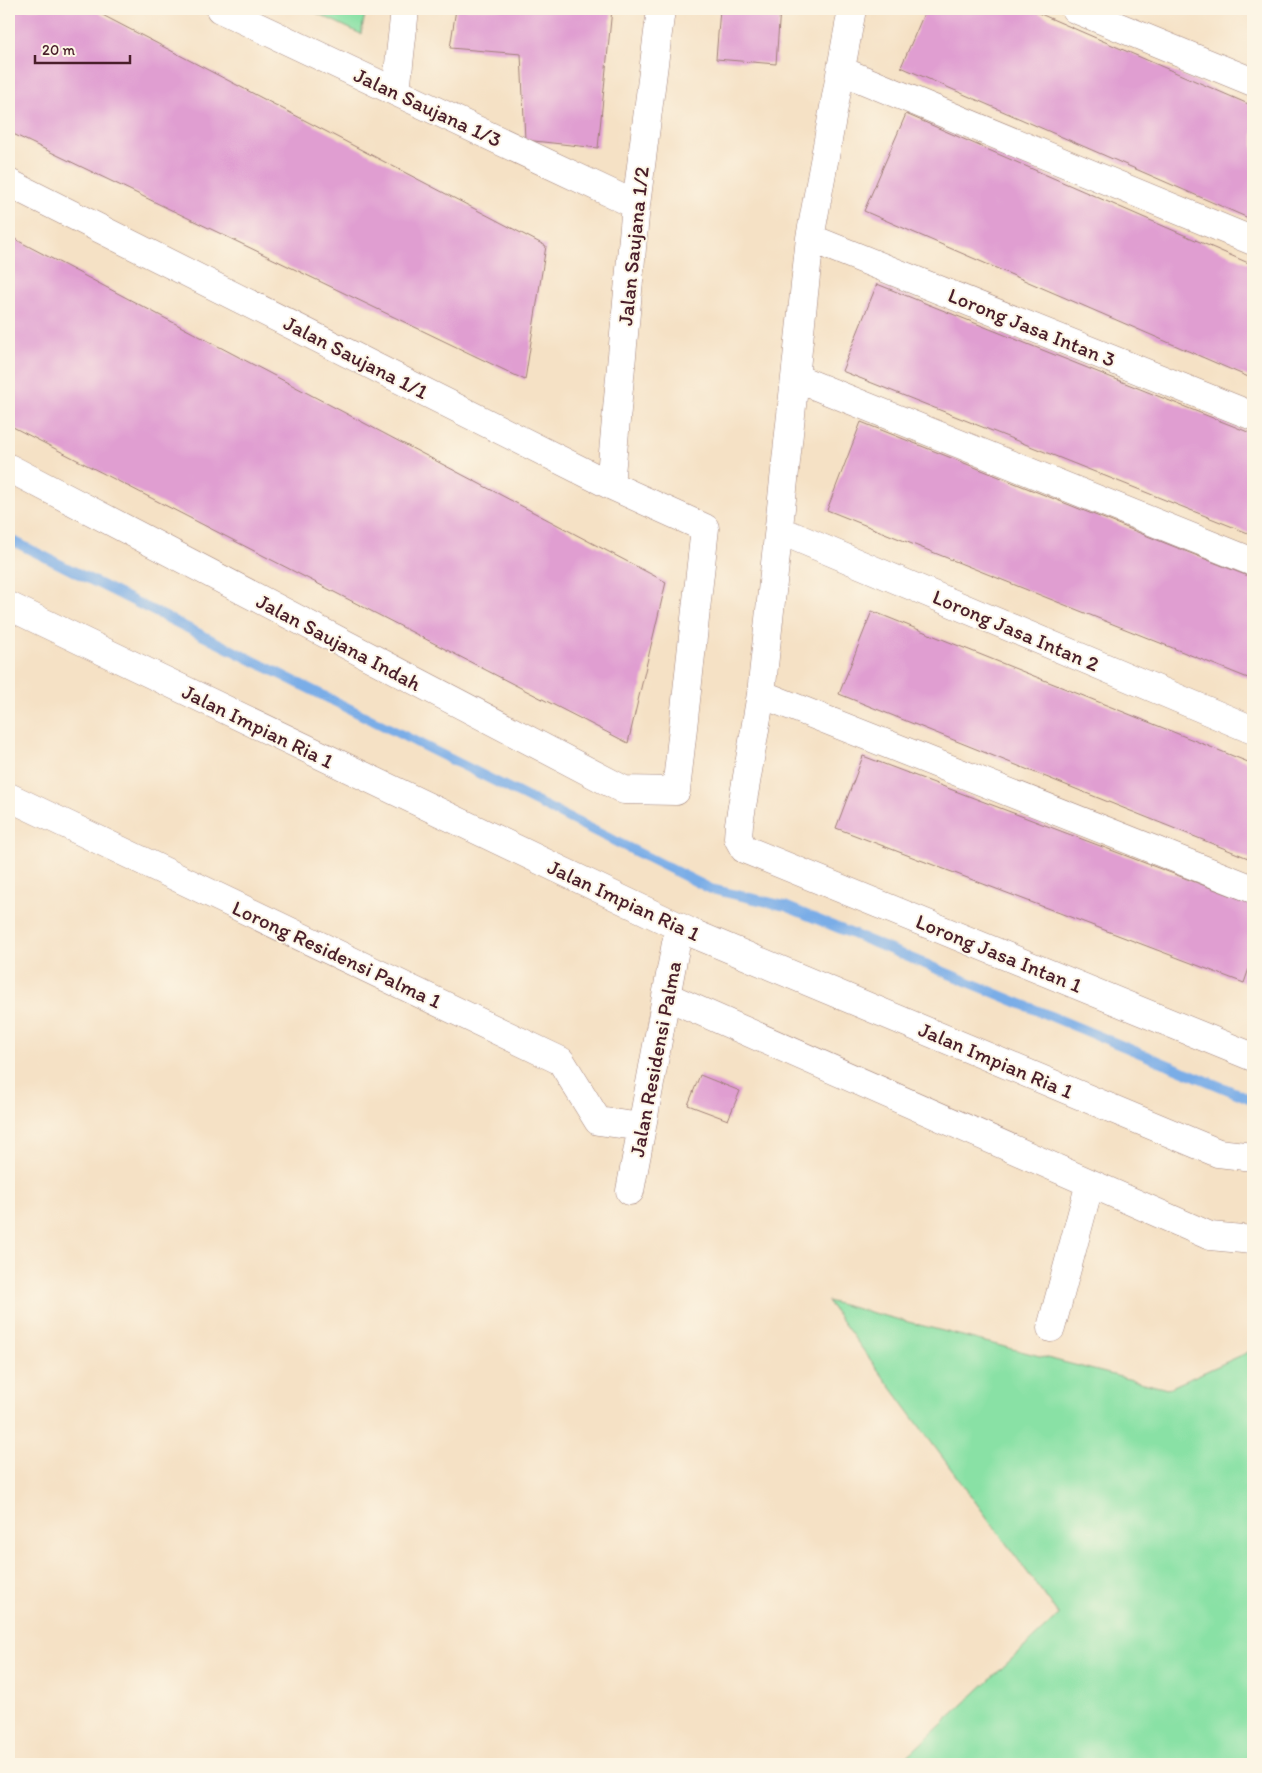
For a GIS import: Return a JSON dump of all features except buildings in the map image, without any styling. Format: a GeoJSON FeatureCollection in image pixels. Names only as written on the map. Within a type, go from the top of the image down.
{"type":"FeatureCollection","features":[{"type":"Feature","properties":{"kind":"street","name":"Jalan Saujana 1/3"},"geometry":{"type":"LineString","coordinates":[[220,9],[636,205]]}},
{"type":"Feature","properties":{"kind":"street"},"geometry":{"type":"LineString","coordinates":[[396,92],[405,9]]}},
{"type":"Feature","properties":{"kind":"street","name":"Jalan Saujana 1/2"},"geometry":{"type":"LineString","coordinates":[[610,484],[636,205],[661,9]]}},
{"type":"Feature","properties":{"kind":"street"},"geometry":{"type":"LineString","coordinates":[[852,9],[810,238],[761,694],[1253,889]]}},
{"type":"Feature","properties":{"kind":"street"},"geometry":{"type":"LineString","coordinates":[[1075,9],[1253,82]]}},
{"type":"Feature","properties":{"kind":"street"},"geometry":{"type":"LineString","coordinates":[[842,71],[1253,241]]}},
{"type":"Feature","properties":{"kind":"street","name":"Jalan Saujana 1/1"},"geometry":{"type":"LineString","coordinates":[[9,182],[610,484],[705,528]]}},
{"type":"Feature","properties":{"kind":"street","name":"Lorong Jasa Intan 3"},"geometry":{"type":"LineString","coordinates":[[810,238],[1253,416]]}},
{"type":"Feature","properties":{"kind":"street"},"geometry":{"type":"LineString","coordinates":[[796,378],[1253,562]]}},
{"type":"Feature","properties":{"kind":"street","name":"Jalan Saujana Indah"},"geometry":{"type":"LineString","coordinates":[[9,468],[624,790],[676,791],[705,528]]}},
{"type":"Feature","properties":{"kind":"street","name":"Lorong Jasa Intan 2"},"geometry":{"type":"LineString","coordinates":[[779,530],[1253,730]]}},
{"type":"Feature","properties":{"kind":"street","name":"Jalan Impian Ria 1"},"geometry":{"type":"LineString","coordinates":[[9,606],[679,927],[1218,1153],[1253,1157]]}},
{"type":"Feature","properties":{"kind":"street","name":"Lorong Jasa Intan 1"},"geometry":{"type":"LineString","coordinates":[[761,694],[739,824],[738,838],[744,850],[1253,1057]]}},
{"type":"Feature","properties":{"kind":"street","name":"Lorong Residensi Palma 1"},"geometry":{"type":"LineString","coordinates":[[9,797],[561,1060],[598,1122],[642,1127]]}},
{"type":"Feature","properties":{"kind":"street","name":"Jalan Residensi Palma"},"geometry":{"type":"LineString","coordinates":[[630,1191],[679,927]]}},
{"type":"Feature","properties":{"kind":"street"},"geometry":{"type":"LineString","coordinates":[[666,996],[1210,1236],[1253,1240]]}},
{"type":"Feature","properties":{"kind":"street"},"geometry":{"type":"LineString","coordinates":[[1051,1328],[1090,1183]]}},
{"type":"Feature","properties":{"kind":"green space"},"geometry":{"type":"Polygon","coordinates":[[[308,9],[366,9],[361,34],[308,9]]]}},
{"type":"Feature","properties":{"kind":"green space"},"geometry":{"type":"Polygon","coordinates":[[[827,1301],[1167,1389],[1253,1350],[1253,1764],[899,1764],[1059,1615],[827,1301]]]}},
{"type":"Feature","properties":{"kind":"waterway"},"geometry":{"type":"LineString","coordinates":[[9,539],[711,889],[785,906],[1253,1100]]}}]}
